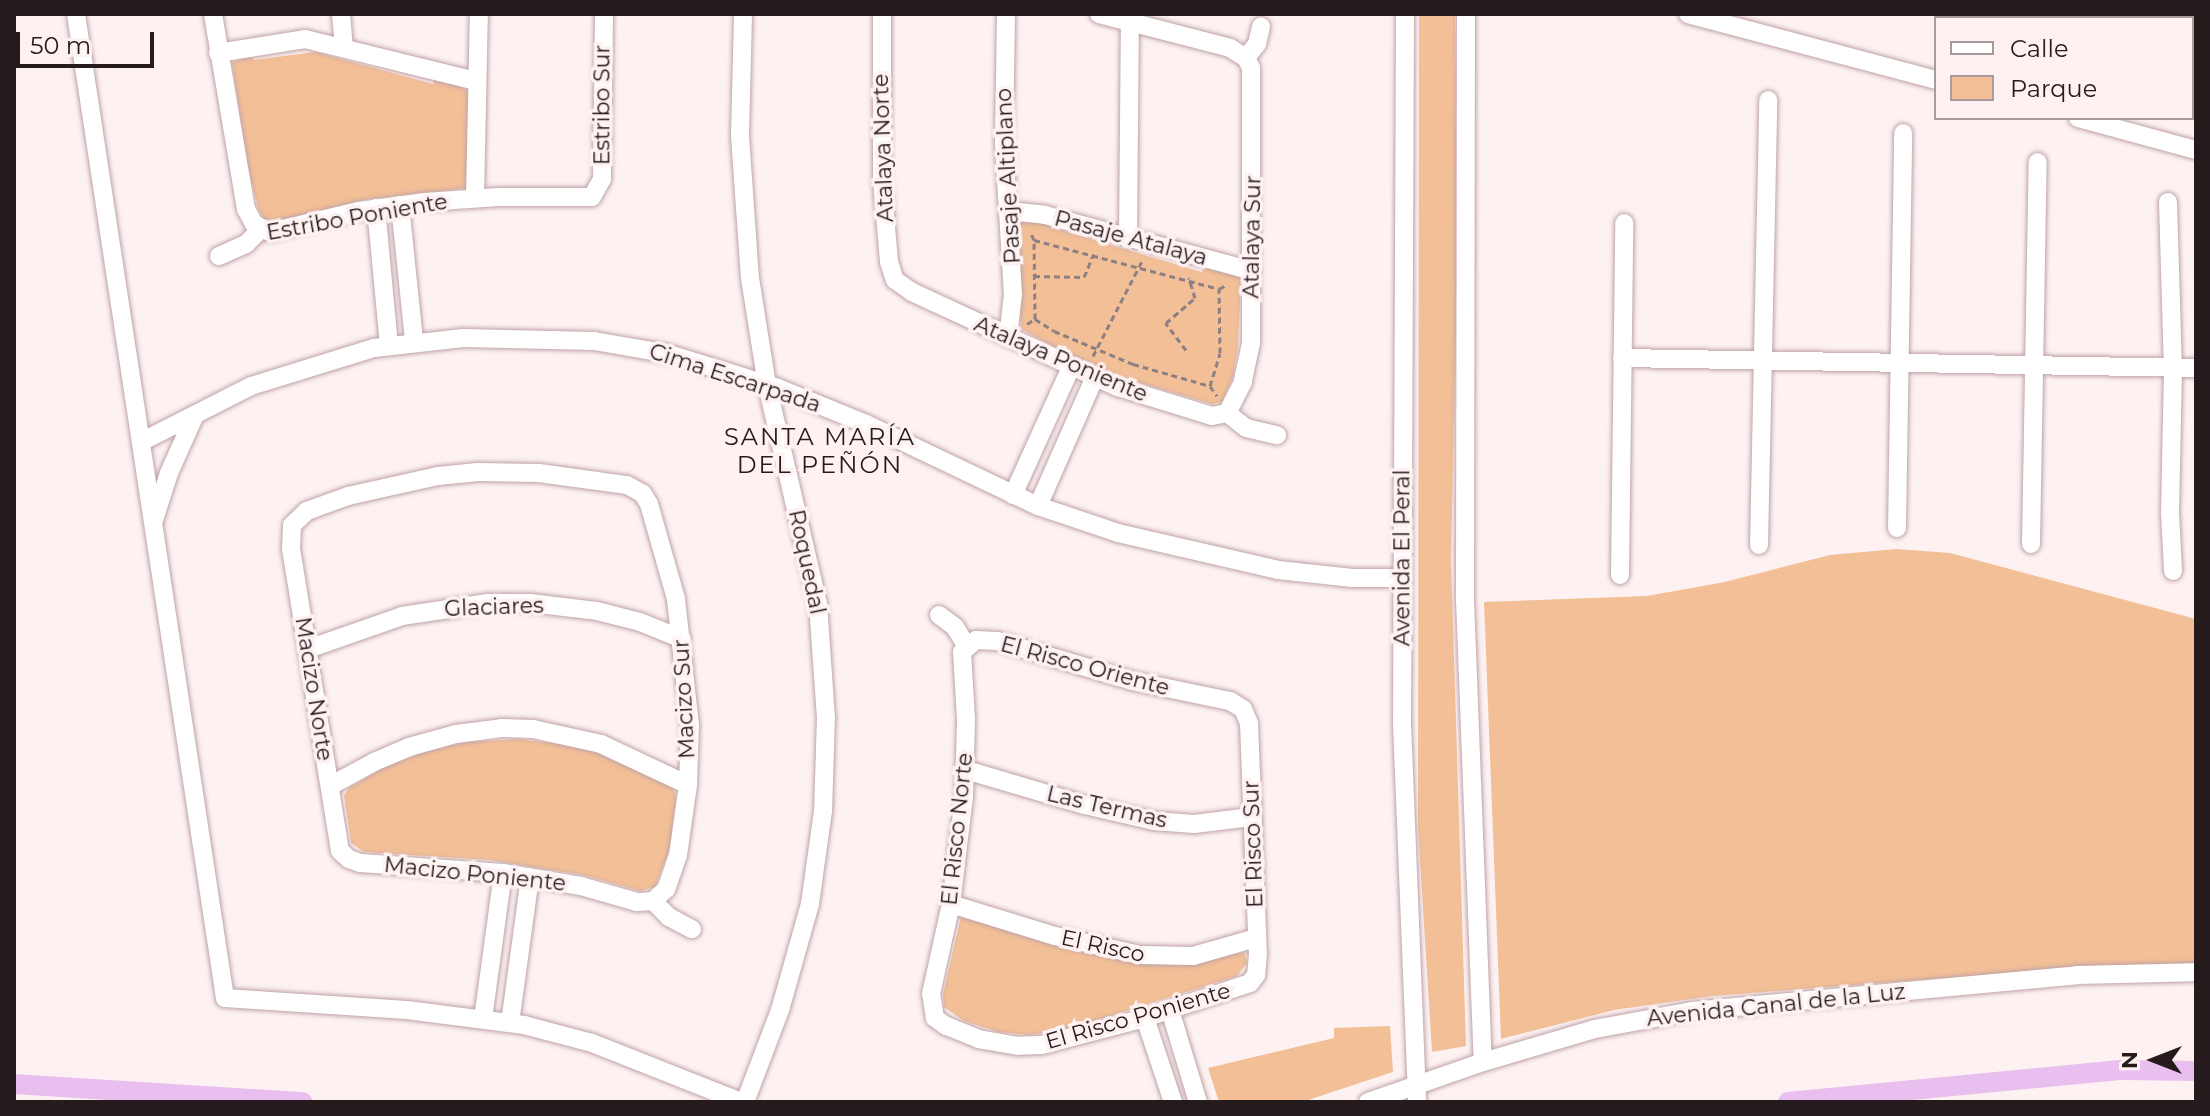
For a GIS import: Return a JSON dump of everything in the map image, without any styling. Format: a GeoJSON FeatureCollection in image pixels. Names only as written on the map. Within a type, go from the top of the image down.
{"type":"FeatureCollection","features":[{"type":"Feature","properties":{"kind":"street"},"geometry":{"type":"LineString","coordinates":[[76,14],[225,998],[407,1010],[510,1023],[592,1043],[743,1102]]}},
{"type":"Feature","properties":{"kind":"street"},"geometry":{"type":"LineString","coordinates":[[213,14],[243,198],[251,221],[261,229]]}},
{"type":"Feature","properties":{"kind":"street"},"geometry":{"type":"LineString","coordinates":[[341,14],[344,46]]}},
{"type":"Feature","properties":{"kind":"street"},"geometry":{"type":"LineString","coordinates":[[475,198],[479,14]]}},
{"type":"Feature","properties":{"kind":"street","name":"Estribo Sur"},"geometry":{"type":"LineString","coordinates":[[595,194],[602,179],[604,14]]}},
{"type":"Feature","properties":{"kind":"street","name":"Roquedal"},"geometry":{"type":"LineString","coordinates":[[743,14],[743,201],[750,278],[767,385],[818,604],[826,688],[820,844],[804,932],[773,1033],[743,1102]]}},
{"type":"Feature","properties":{"kind":"street","name":"Atalaya Norte"},"geometry":{"type":"LineString","coordinates":[[882,14],[882,180],[889,262],[895,280]]}},
{"type":"Feature","properties":{"kind":"street","name":"Pasaje Altiplano"},"geometry":{"type":"LineString","coordinates":[[1006,14],[1004,144],[1013,294],[1008,337]]}},
{"type":"Feature","properties":{"kind":"street"},"geometry":{"type":"LineString","coordinates":[[1099,14],[1230,48],[1246,58],[1257,44],[1261,26]]}},
{"type":"Feature","properties":{"kind":"street","name":"Avenida El Peral"},"geometry":{"type":"LineString","coordinates":[[1405,14],[1403,821],[1417,1094]]}},
{"type":"Feature","properties":{"kind":"street"},"geometry":{"type":"LineString","coordinates":[[1466,14],[1465,600],[1483,1062]]}},
{"type":"Feature","properties":{"kind":"street"},"geometry":{"type":"LineString","coordinates":[[1688,14],[1934,79]]}},
{"type":"Feature","properties":{"kind":"street"},"geometry":{"type":"LineString","coordinates":[[1128,239],[1130,23]]}},
{"type":"Feature","properties":{"kind":"street"},"geometry":{"type":"LineString","coordinates":[[218,53],[296,39],[344,46],[476,81]]}},
{"type":"Feature","properties":{"kind":"street","name":"Atalaya Sur"},"geometry":{"type":"LineString","coordinates":[[1227,413],[1238,395],[1249,356],[1253,81],[1246,58]]}},
{"type":"Feature","properties":{"kind":"street"},"geometry":{"type":"LineString","coordinates":[[1759,545],[1768,100]]}},
{"type":"Feature","properties":{"kind":"street"},"geometry":{"type":"LineString","coordinates":[[2085,120],[2196,150]]}},
{"type":"Feature","properties":{"kind":"street"},"geometry":{"type":"LineString","coordinates":[[1897,528],[1903,133]]}},
{"type":"Feature","properties":{"kind":"street"},"geometry":{"type":"LineString","coordinates":[[2031,544],[2038,162]]}},
{"type":"Feature","properties":{"kind":"street","name":"Estribo Poniente"},"geometry":{"type":"LineString","coordinates":[[219,256],[246,244],[261,229],[281,231],[376,208],[475,198],[582,199],[595,194]]}},
{"type":"Feature","properties":{"kind":"street"},"geometry":{"type":"LineString","coordinates":[[2168,202],[2166,225],[2173,370],[2170,513],[2173,571]]}},
{"type":"Feature","properties":{"kind":"street"},"geometry":{"type":"LineString","coordinates":[[400,205],[414,341]]}},
{"type":"Feature","properties":{"kind":"street"},"geometry":{"type":"LineString","coordinates":[[376,208],[389,345]]}},
{"type":"Feature","properties":{"kind":"street","name":"Pasaje Atalaya"},"geometry":{"type":"LineString","coordinates":[[1009,211],[1031,211],[1252,271]]}},
{"type":"Feature","properties":{"kind":"street"},"geometry":{"type":"LineString","coordinates":[[1620,575],[1624,223]]}},
{"type":"Feature","properties":{"kind":"street","name":"Atalaya Poniente"},"geometry":{"type":"LineString","coordinates":[[895,280],[904,288],[1083,372],[1212,416],[1227,413],[1246,428],[1277,435]]}},
{"type":"Feature","properties":{"kind":"street","name":"Cima Escarpada"},"geometry":{"type":"LineString","coordinates":[[141,442],[273,377],[389,345],[508,337],[616,344],[669,354],[767,385],[866,424],[1038,506],[1118,533],[1231,562],[1304,574],[1402,578]]}},
{"type":"Feature","properties":{"kind":"street"},"geometry":{"type":"LineString","coordinates":[[1622,358],[2034,368],[2196,368]]}},
{"type":"Feature","properties":{"kind":"street"},"geometry":{"type":"LineString","coordinates":[[1013,495],[1083,372]]}},
{"type":"Feature","properties":{"kind":"street"},"geometry":{"type":"LineString","coordinates":[[1038,506],[1083,372]]}},
{"type":"Feature","properties":{"kind":"street"},"geometry":{"type":"LineString","coordinates":[[153,524],[179,445],[195,415]]}},
{"type":"Feature","properties":{"kind":"street","name":"Macizo Sur"},"geometry":{"type":"LineString","coordinates":[[293,521],[313,508],[348,496],[468,473],[563,476],[627,485],[643,494],[662,541],[682,639],[690,725],[688,785],[673,874],[666,889],[653,901]]}},
{"type":"Feature","properties":{"kind":"street","name":"Macizo Norte"},"geometry":{"type":"LineString","coordinates":[[293,521],[291,547],[337,840],[344,855]]}},
{"type":"Feature","properties":{"kind":"street","name":"Glaciares"},"geometry":{"type":"LineString","coordinates":[[308,649],[402,616],[488,603],[562,606],[609,614],[682,639]]}},
{"type":"Feature","properties":{"kind":"street"},"geometry":{"type":"LineString","coordinates":[[939,615],[955,627],[966,645]]}},
{"type":"Feature","properties":{"kind":"street","name":"El Risco Oriente"},"geometry":{"type":"LineString","coordinates":[[966,645],[976,640],[997,641],[1157,687],[1230,701],[1243,709]]}},
{"type":"Feature","properties":{"kind":"street","name":"El Risco Norte"},"geometry":{"type":"LineString","coordinates":[[932,1012],[931,994],[951,904],[966,770],[962,652],[966,645]]}},
{"type":"Feature","properties":{"kind":"street","name":"El Risco Sur"},"geometry":{"type":"LineString","coordinates":[[1243,709],[1249,723],[1258,968],[1254,980]]}},
{"type":"Feature","properties":{"kind":"street"},"geometry":{"type":"LineString","coordinates":[[330,786],[409,747],[456,734],[502,728],[533,729],[601,744],[688,785]]}},
{"type":"Feature","properties":{"kind":"street","name":"Las Termas"},"geometry":{"type":"LineString","coordinates":[[966,770],[1094,808],[1154,821],[1194,824],[1251,817]]}},
{"type":"Feature","properties":{"kind":"street","name":"Macizo Poniente"},"geometry":{"type":"LineString","coordinates":[[344,855],[360,863],[530,877],[581,886],[637,902],[653,901],[669,917],[692,929]]}},
{"type":"Feature","properties":{"kind":"street"},"geometry":{"type":"LineString","coordinates":[[483,1019],[503,873]]}},
{"type":"Feature","properties":{"kind":"street"},"geometry":{"type":"LineString","coordinates":[[510,1023],[530,877]]}},
{"type":"Feature","properties":{"kind":"street","name":"El Risco"},"geometry":{"type":"LineString","coordinates":[[951,904],[1069,940],[1140,955],[1193,956],[1256,938]]}},
{"type":"Feature","properties":{"kind":"street","name":"Avenida Canal de la Luz"},"geometry":{"type":"LineString","coordinates":[[1368,1102],[1417,1094],[1483,1062],[1595,1029],[1692,1011],[2077,975],[2196,972]]}},
{"type":"Feature","properties":{"kind":"street","name":"El Risco Poniente"},"geometry":{"type":"LineString","coordinates":[[932,1012],[954,1029],[979,1039],[1018,1046],[1066,1040],[1145,1018],[1241,988],[1254,980]]}},
{"type":"Feature","properties":{"kind":"street"},"geometry":{"type":"LineString","coordinates":[[1170,1010],[1198,1102]]}},
{"type":"Feature","properties":{"kind":"street"},"geometry":{"type":"LineString","coordinates":[[1145,1018],[1173,1102]]}},
{"type":"Feature","properties":{"kind":"path"},"geometry":{"type":"LineString","coordinates":[[1034,240],[1219,289],[1252,271]]}},
{"type":"Feature","properties":{"kind":"path"},"geometry":{"type":"LineString","coordinates":[[1083,372],[1149,245]]}},
{"type":"Feature","properties":{"kind":"path"},"geometry":{"type":"LineString","coordinates":[[1034,276],[1084,277],[1094,254]]}},
{"type":"Feature","properties":{"kind":"path"},"geometry":{"type":"LineString","coordinates":[[1186,350],[1166,323],[1195,298],[1189,279],[1195,256]]}},
{"type":"Feature","properties":{"kind":"path"},"geometry":{"type":"LineString","coordinates":[[1210,386],[1220,353],[1219,289]]}},
{"type":"Feature","properties":{"kind":"path"},"geometry":{"type":"LineString","coordinates":[[1035,319],[1133,364],[1210,386],[1227,413]]}},
{"type":"Feature","properties":{"kind":"green space"},"geometry":{"type":"Polygon","coordinates":[[[1419,14],[1455,14],[1457,275],[1451,560],[1466,1046],[1432,1052],[1418,827],[1419,14]]]}},
{"type":"Feature","properties":{"kind":"green space"},"geometry":{"type":"Polygon","coordinates":[[[315,52],[433,84],[435,77],[459,85],[470,94],[467,188],[368,199],[277,221],[264,219],[258,208],[248,168],[232,63],[250,55],[254,60],[315,52]]]}},
{"type":"Feature","properties":{"kind":"green space"},"geometry":{"type":"Polygon","coordinates":[[[1015,221],[1049,222],[1050,227],[1202,272],[1204,266],[1241,278],[1238,346],[1233,377],[1222,402],[1212,404],[1127,379],[1081,361],[1021,329],[1015,221]]]}},
{"type":"Feature","properties":{"kind":"green space"},"geometry":{"type":"Polygon","coordinates":[[[1897,549],[1950,553],[2196,619],[2196,965],[2086,967],[1712,996],[1614,1010],[1501,1039],[1484,602],[1647,596],[1725,582],[1830,555],[1897,549]]]}},
{"type":"Feature","properties":{"kind":"green space"},"geometry":{"type":"Polygon","coordinates":[[[518,739],[567,745],[598,753],[673,788],[676,797],[670,848],[655,887],[640,891],[583,875],[490,860],[364,852],[351,843],[344,795],[349,788],[383,768],[422,753],[465,742],[518,739]]]}},
{"type":"Feature","properties":{"kind":"green space"},"geometry":{"type":"Polygon","coordinates":[[[961,917],[1044,942],[1128,960],[1205,961],[1244,952],[1247,963],[1237,976],[1068,1029],[1029,1035],[998,1032],[964,1021],[944,1007],[943,994],[961,917]]]}},
{"type":"Feature","properties":{"kind":"green space"},"geometry":{"type":"Polygon","coordinates":[[[1390,1026],[1393,1072],[1302,1102],[1219,1102],[1208,1068],[1334,1038],[1334,1028],[1390,1026]]]}},
{"type":"Feature","properties":{"kind":"waterway"},"geometry":{"type":"LineString","coordinates":[[1788,1102],[2122,1070],[2196,1071]]}},
{"type":"Feature","properties":{"kind":"waterway"},"geometry":{"type":"LineString","coordinates":[[14,1084],[302,1102]]}},
{"type":"Feature","properties":{"kind":"district","name":"SANTA MARÍA DEL PEÑÓN"},"geometry":{"type":"Point","coordinates":[820,451]}}]}
